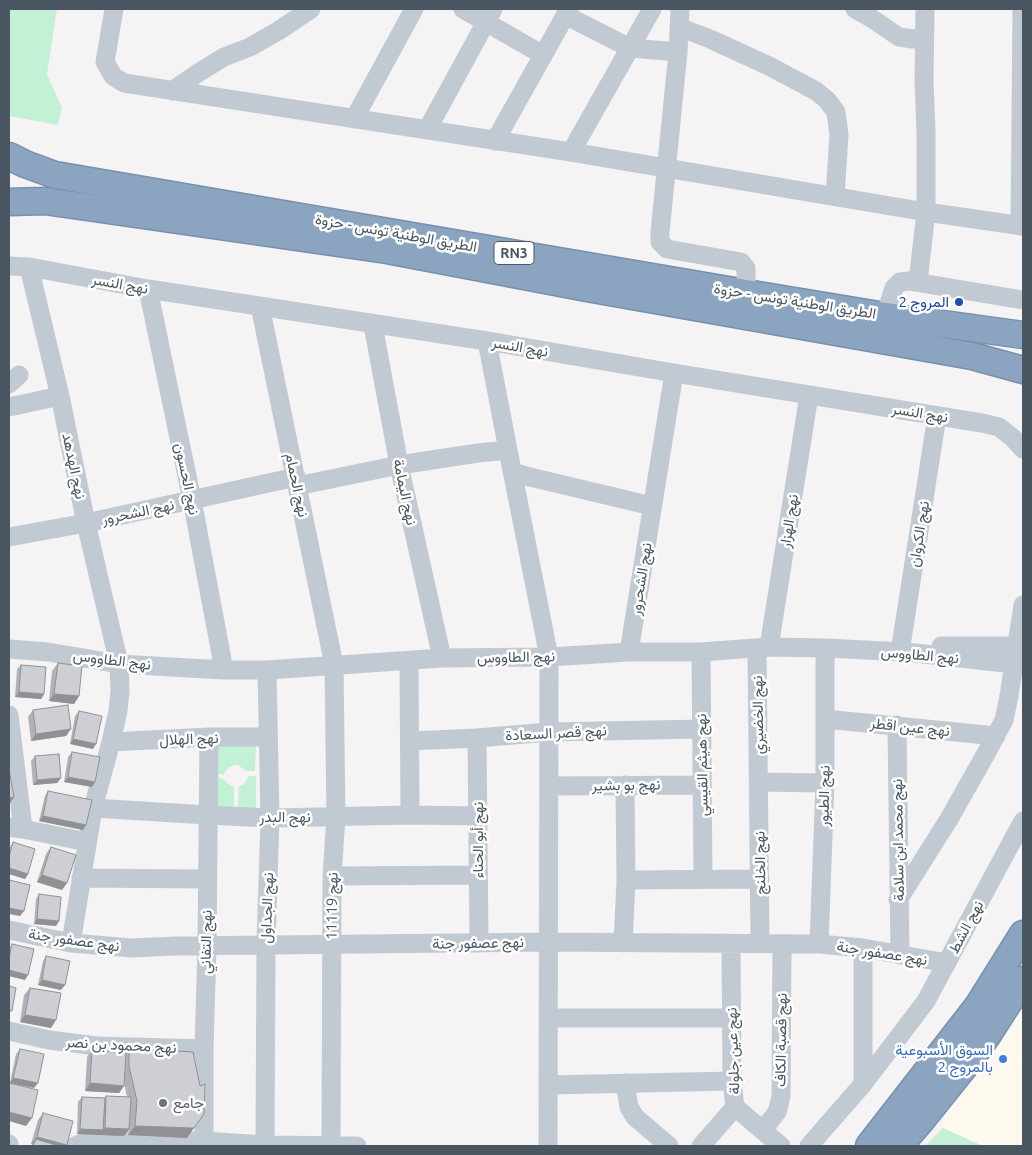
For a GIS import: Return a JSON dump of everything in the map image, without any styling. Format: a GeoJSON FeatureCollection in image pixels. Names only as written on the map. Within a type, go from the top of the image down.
{"type":"FeatureCollection","features":[{"type":"Feature","properties":{"kind":"highway","name":"الطريق الوطنية تونس - حزوة"},"geometry":{"type":"LineString","coordinates":[[9,156],[55,175],[746,293],[886,316],[1023,335]]}},
{"type":"Feature","properties":{"kind":"highway"},"geometry":{"type":"LineString","coordinates":[[9,167],[55,175]]}},
{"type":"Feature","properties":{"kind":"highway"},"geometry":{"type":"LineString","coordinates":[[9,190],[45,201]]}},
{"type":"Feature","properties":{"kind":"highway","name":"الطريق الوطنية تونس - حزوة"},"geometry":{"type":"LineString","coordinates":[[9,202],[45,201],[387,250],[586,288],[972,356],[1023,370]]}},
{"type":"Feature","properties":{"kind":"highway"},"geometry":{"type":"LineString","coordinates":[[869,1146],[978,1006],[1023,934]]}},
{"type":"Feature","properties":{"kind":"highway"},"geometry":{"type":"LineString","coordinates":[[899,1146],[969,1061],[1023,980]]}},
{"type":"Feature","properties":{"kind":"street"},"geometry":{"type":"LineString","coordinates":[[114,9],[105,62],[113,76],[124,83],[571,152],[926,212],[1021,226],[1022,9]]}},
{"type":"Feature","properties":{"kind":"street"},"geometry":{"type":"LineString","coordinates":[[172,91],[224,57],[250,47],[278,32],[311,9]]}},
{"type":"Feature","properties":{"kind":"street"},"geometry":{"type":"LineString","coordinates":[[354,118],[414,9]]}},
{"type":"Feature","properties":{"kind":"street"},"geometry":{"type":"LineString","coordinates":[[463,9],[489,15],[542,55]]}},
{"type":"Feature","properties":{"kind":"street"},"geometry":{"type":"LineString","coordinates":[[571,152],[652,9]]}},
{"type":"Feature","properties":{"kind":"street"},"geometry":{"type":"LineString","coordinates":[[918,282],[926,212],[925,9]]}},
{"type":"Feature","properties":{"kind":"street"},"geometry":{"type":"LineString","coordinates":[[494,141],[567,12],[630,48],[678,52]]}},
{"type":"Feature","properties":{"kind":"street"},"geometry":{"type":"LineString","coordinates":[[866,12],[899,37],[924,73]]}},
{"type":"Feature","properties":{"kind":"street"},"geometry":{"type":"LineString","coordinates":[[427,130],[489,15]]}},
{"type":"Feature","properties":{"kind":"street"},"geometry":{"type":"LineString","coordinates":[[679,18],[678,52],[660,242],[667,249],[741,262],[746,268],[746,293]]}},
{"type":"Feature","properties":{"kind":"street"},"geometry":{"type":"LineString","coordinates":[[679,18],[710,39],[769,66],[816,91],[828,100],[836,112],[839,135],[835,196]]}},
{"type":"Feature","properties":{"kind":"street"},"geometry":{"type":"LineString","coordinates":[[899,37],[924,38]]}},
{"type":"Feature","properties":{"kind":"street","name":"نهج النسر"},"geometry":{"type":"LineString","coordinates":[[9,266],[373,325],[487,341],[982,423],[999,427],[1023,449]]}},
{"type":"Feature","properties":{"kind":"street","name":"نهج الهدهد"},"geometry":{"type":"LineString","coordinates":[[29,268],[60,396],[86,523],[119,664],[120,690],[118,711],[87,842],[72,943]]}},
{"type":"Feature","properties":{"kind":"street"},"geometry":{"type":"LineString","coordinates":[[886,316],[894,288],[900,282],[918,282],[1023,300]]}},
{"type":"Feature","properties":{"kind":"street","name":"نهج الحسون"},"geometry":{"type":"LineString","coordinates":[[148,289],[192,500],[224,670]]}},
{"type":"Feature","properties":{"kind":"street","name":"نهج الحمام"},"geometry":{"type":"LineString","coordinates":[[260,306],[334,665]]}},
{"type":"Feature","properties":{"kind":"street","name":"نهج اليمامة"},"geometry":{"type":"LineString","coordinates":[[373,325],[399,465],[442,658]]}},
{"type":"Feature","properties":{"kind":"street"},"geometry":{"type":"LineString","coordinates":[[487,341],[549,657],[549,1085],[548,1146],[542,1146]]}},
{"type":"Feature","properties":{"kind":"street","name":"نهج الشحرور"},"geometry":{"type":"LineString","coordinates":[[629,652],[674,373]]}},
{"type":"Feature","properties":{"kind":"street","name":"نهج الهزار"},"geometry":{"type":"LineString","coordinates":[[763,648],[809,395]]}},
{"type":"Feature","properties":{"kind":"street"},"geometry":{"type":"LineString","coordinates":[[9,407],[60,396]]}},
{"type":"Feature","properties":{"kind":"street","name":"نهج الكروان"},"geometry":{"type":"LineString","coordinates":[[903,652],[937,416]]}},
{"type":"Feature","properties":{"kind":"street","name":"نهج الشحرور"},"geometry":{"type":"LineString","coordinates":[[9,537],[86,523],[192,500],[478,452],[508,450]]}},
{"type":"Feature","properties":{"kind":"street"},"geometry":{"type":"LineString","coordinates":[[512,472],[652,506]]}},
{"type":"Feature","properties":{"kind":"street"},"geometry":{"type":"LineString","coordinates":[[898,900],[941,832],[1004,720],[1018,658],[1023,605]]}},
{"type":"Feature","properties":{"kind":"street","name":"نهج الطاووس"},"geometry":{"type":"LineString","coordinates":[[9,649],[48,652],[119,664],[224,670],[267,670],[442,658],[549,657],[629,652],[700,652],[763,648],[824,648],[1018,658]]}},
{"type":"Feature","properties":{"kind":"street","name":"نهج الخضيري"},"geometry":{"type":"LineString","coordinates":[[759,782],[763,648]]}},
{"type":"Feature","properties":{"kind":"street","name":"نهج الطيور"},"geometry":{"type":"LineString","coordinates":[[818,944],[825,783],[824,648]]}},
{"type":"Feature","properties":{"kind":"street","name":"نهج هيثم القيسي"},"geometry":{"type":"LineString","coordinates":[[700,652],[704,879]]}},
{"type":"Feature","properties":{"kind":"street"},"geometry":{"type":"LineString","coordinates":[[409,660],[410,816]]}},
{"type":"Feature","properties":{"kind":"street","name":"نهج 11119"},"geometry":{"type":"LineString","coordinates":[[331,1146],[332,876],[336,817],[334,665]]}},
{"type":"Feature","properties":{"kind":"street","name":"نهج الجداول"},"geometry":{"type":"LineString","coordinates":[[265,1146],[266,945],[270,818],[267,670]]}},
{"type":"Feature","properties":{"kind":"street"},"geometry":{"type":"LineString","coordinates":[[9,715],[16,828],[87,842]]}},
{"type":"Feature","properties":{"kind":"street","name":"نهج عين اقطر"},"geometry":{"type":"LineString","coordinates":[[825,719],[996,736]]}},
{"type":"Feature","properties":{"kind":"street","name":"نهج محمد ابن سلامة"},"geometry":{"type":"LineString","coordinates":[[897,725],[900,955]]}},
{"type":"Feature","properties":{"kind":"street","name":"نهج قصر السعادة"},"geometry":{"type":"LineString","coordinates":[[410,741],[549,732],[702,729]]}},
{"type":"Feature","properties":{"kind":"street","name":"نهج الهلال"},"geometry":{"type":"LineString","coordinates":[[111,742],[268,736]]}},
{"type":"Feature","properties":{"kind":"street","name":"نهج التفاني"},"geometry":{"type":"LineString","coordinates":[[204,1144],[208,737]]}},
{"type":"Feature","properties":{"kind":"street","name":"نهج أبو الحناء"},"geometry":{"type":"LineString","coordinates":[[477,738],[479,943]]}},
{"type":"Feature","properties":{"kind":"street"},"geometry":{"type":"LineString","coordinates":[[759,782],[825,783]]}},
{"type":"Feature","properties":{"kind":"street","name":"نهج الخلنج"},"geometry":{"type":"LineString","coordinates":[[759,782],[760,944]]}},
{"type":"Feature","properties":{"kind":"street","name":"نهج بو بشير"},"geometry":{"type":"LineString","coordinates":[[550,786],[702,784]]}},
{"type":"Feature","properties":{"kind":"street"},"geometry":{"type":"LineString","coordinates":[[623,943],[626,880],[625,785]]}},
{"type":"Feature","properties":{"kind":"street","name":"نهج البدر"},"geometry":{"type":"LineString","coordinates":[[94,808],[270,818],[478,816]]}},
{"type":"Feature","properties":{"kind":"street","name":"نهج الشط"},"geometry":{"type":"LineString","coordinates":[[810,1146],[863,1084],[926,1001],[1023,821]]}},
{"type":"Feature","properties":{"kind":"street"},"geometry":{"type":"LineString","coordinates":[[332,876],[478,875]]}},
{"type":"Feature","properties":{"kind":"street"},"geometry":{"type":"LineString","coordinates":[[81,878],[207,879]]}},
{"type":"Feature","properties":{"kind":"street"},"geometry":{"type":"LineString","coordinates":[[626,880],[760,879]]}},
{"type":"Feature","properties":{"kind":"street","name":"نهج عصفور جنة"},"geometry":{"type":"LineString","coordinates":[[9,930],[72,943],[132,948],[549,942],[818,944],[863,948],[947,963]]}},
{"type":"Feature","properties":{"kind":"street","name":"نهج عين جلولة"},"geometry":{"type":"LineString","coordinates":[[701,1146],[735,1107],[732,1081],[731,944]]}},
{"type":"Feature","properties":{"kind":"street","name":"نهج قصبة الكاف"},"geometry":{"type":"LineString","coordinates":[[763,1130],[777,1112],[781,1096],[782,944]]}},
{"type":"Feature","properties":{"kind":"street"},"geometry":{"type":"LineString","coordinates":[[863,948],[863,1084]]}},
{"type":"Feature","properties":{"kind":"street"},"geometry":{"type":"LineString","coordinates":[[549,1018],[732,1018]]}},
{"type":"Feature","properties":{"kind":"street","name":"نهج محمود بن نصر"},"geometry":{"type":"LineString","coordinates":[[9,1031],[49,1040],[97,1046],[204,1049]]}},
{"type":"Feature","properties":{"kind":"street"},"geometry":{"type":"LineString","coordinates":[[549,1085],[732,1081]]}},
{"type":"Feature","properties":{"kind":"street"},"geometry":{"type":"LineString","coordinates":[[625,1083],[629,1107],[635,1117],[669,1146]]}},
{"type":"Feature","properties":{"kind":"street"},"geometry":{"type":"LineString","coordinates":[[735,1107],[780,1146]]}},
{"type":"Feature","properties":{"kind":"street"},"geometry":{"type":"LineString","coordinates":[[76,1146],[91,1141],[142,1144],[357,1146]]}},
{"type":"Feature","properties":{"kind":"shaded area","name":"السوق الأسبوعية بالمروج 2"},"geometry":{"type":"Polygon","coordinates":[[[1023,1002],[1023,1146],[983,1146],[943,1128],[944,1116],[1023,1002]]]}},
{"type":"Feature","properties":{"kind":"green space"},"geometry":{"type":"Polygon","coordinates":[[[9,9],[57,9],[47,74],[62,108],[58,125],[9,116],[9,9]]]}},
{"type":"Feature","properties":{"kind":"green space"},"geometry":{"type":"Polygon","coordinates":[[[214,742],[256,743],[255,771],[246,771],[238,765],[233,765],[223,775],[215,773],[214,742]]]}},
{"type":"Feature","properties":{"kind":"green space"},"geometry":{"type":"Polygon","coordinates":[[[249,776],[256,776],[256,814],[237,812],[239,787],[245,783],[249,776]]]}},
{"type":"Feature","properties":{"kind":"green space"},"geometry":{"type":"Polygon","coordinates":[[[215,777],[224,779],[234,787],[234,811],[212,809],[215,777]]]}},
{"type":"Feature","properties":{"kind":"green space"},"geometry":{"type":"Polygon","coordinates":[[[943,1128],[983,1146],[925,1146],[943,1128]]]}},
{"type":"Feature","properties":{"kind":"building"},"geometry":{"type":"Polygon","coordinates":[[[58,663],[82,666],[79,696],[54,694],[58,663]]]}},
{"type":"Feature","properties":{"kind":"building"},"geometry":{"type":"Polygon","coordinates":[[[21,665],[46,667],[44,694],[19,692],[21,665]]]}},
{"type":"Feature","properties":{"kind":"building"},"geometry":{"type":"Polygon","coordinates":[[[68,705],[71,729],[36,734],[33,710],[68,705]]]}},
{"type":"Feature","properties":{"kind":"building"},"geometry":{"type":"Polygon","coordinates":[[[79,711],[102,716],[96,744],[73,739],[79,711]]]}},
{"type":"Feature","properties":{"kind":"building"},"geometry":{"type":"Polygon","coordinates":[[[72,752],[100,757],[95,782],[68,777],[72,752]]]}},
{"type":"Feature","properties":{"kind":"building"},"geometry":{"type":"Polygon","coordinates":[[[59,754],[61,778],[37,780],[35,756],[59,754]]]}},
{"type":"Feature","properties":{"kind":"building"},"geometry":{"type":"Polygon","coordinates":[[[9,770],[14,797],[9,798],[9,770]]]}},
{"type":"Feature","properties":{"kind":"building"},"geometry":{"type":"Polygon","coordinates":[[[48,791],[92,800],[86,825],[43,816],[48,791]]]}},
{"type":"Feature","properties":{"kind":"building"},"geometry":{"type":"Polygon","coordinates":[[[13,842],[35,849],[28,874],[9,868],[9,857],[13,842]]]}},
{"type":"Feature","properties":{"kind":"building"},"geometry":{"type":"Polygon","coordinates":[[[51,847],[76,855],[67,883],[42,875],[51,847]]]}},
{"type":"Feature","properties":{"kind":"building"},"geometry":{"type":"Polygon","coordinates":[[[9,880],[30,885],[24,911],[9,908],[9,880]]]}},
{"type":"Feature","properties":{"kind":"building"},"geometry":{"type":"Polygon","coordinates":[[[39,894],[61,897],[59,921],[37,919],[39,894]]]}},
{"type":"Feature","properties":{"kind":"building"},"geometry":{"type":"Polygon","coordinates":[[[12,944],[34,949],[28,975],[9,970],[12,944]]]}},
{"type":"Feature","properties":{"kind":"building"},"geometry":{"type":"Polygon","coordinates":[[[46,956],[70,961],[65,985],[42,980],[46,956]]]}},
{"type":"Feature","properties":{"kind":"building"},"geometry":{"type":"Polygon","coordinates":[[[9,986],[16,988],[12,1011],[9,1011],[9,986]]]}},
{"type":"Feature","properties":{"kind":"building"},"geometry":{"type":"Polygon","coordinates":[[[30,988],[61,993],[56,1020],[25,1015],[30,988]]]}},
{"type":"Feature","properties":{"kind":"building","name":"جامع"},"geometry":{"type":"Polygon","coordinates":[[[129,1048],[193,1052],[200,1086],[205,1084],[204,1114],[194,1128],[135,1126],[137,1101],[129,1066],[129,1048]]]}},
{"type":"Feature","properties":{"kind":"building"},"geometry":{"type":"Polygon","coordinates":[[[20,1049],[44,1054],[38,1083],[13,1078],[20,1049]]]}},
{"type":"Feature","properties":{"kind":"building"},"geometry":{"type":"Polygon","coordinates":[[[92,1050],[126,1053],[124,1086],[90,1083],[92,1050]]]}},
{"type":"Feature","properties":{"kind":"building"},"geometry":{"type":"Polygon","coordinates":[[[9,1083],[38,1090],[32,1118],[9,1112],[9,1083]]]}},
{"type":"Feature","properties":{"kind":"building"},"geometry":{"type":"Polygon","coordinates":[[[106,1096],[131,1097],[129,1129],[105,1128],[106,1096]]]}},
{"type":"Feature","properties":{"kind":"building"},"geometry":{"type":"Polygon","coordinates":[[[82,1097],[105,1098],[103,1130],[80,1129],[82,1097]]]}},
{"type":"Feature","properties":{"kind":"building"},"geometry":{"type":"Polygon","coordinates":[[[43,1113],[73,1121],[67,1145],[37,1137],[43,1113]]]}},
{"type":"Feature","properties":{"kind":"building"},"geometry":{"type":"Polygon","coordinates":[[[36,1139],[59,1146],[33,1146],[36,1139]]]}},
{"type":"Feature","properties":{"kind":"place","name":"المروج 2"},"geometry":{"type":"Point","coordinates":[959,302]}},
{"type":"Feature","properties":{"kind":"place","name":"السوق الأسبوعية بالمروج 2"},"geometry":{"type":"Point","coordinates":[1003,1059]}},
{"type":"Feature","properties":{"kind":"place","name":"جامع"},"geometry":{"type":"Point","coordinates":[163,1103]}}]}
